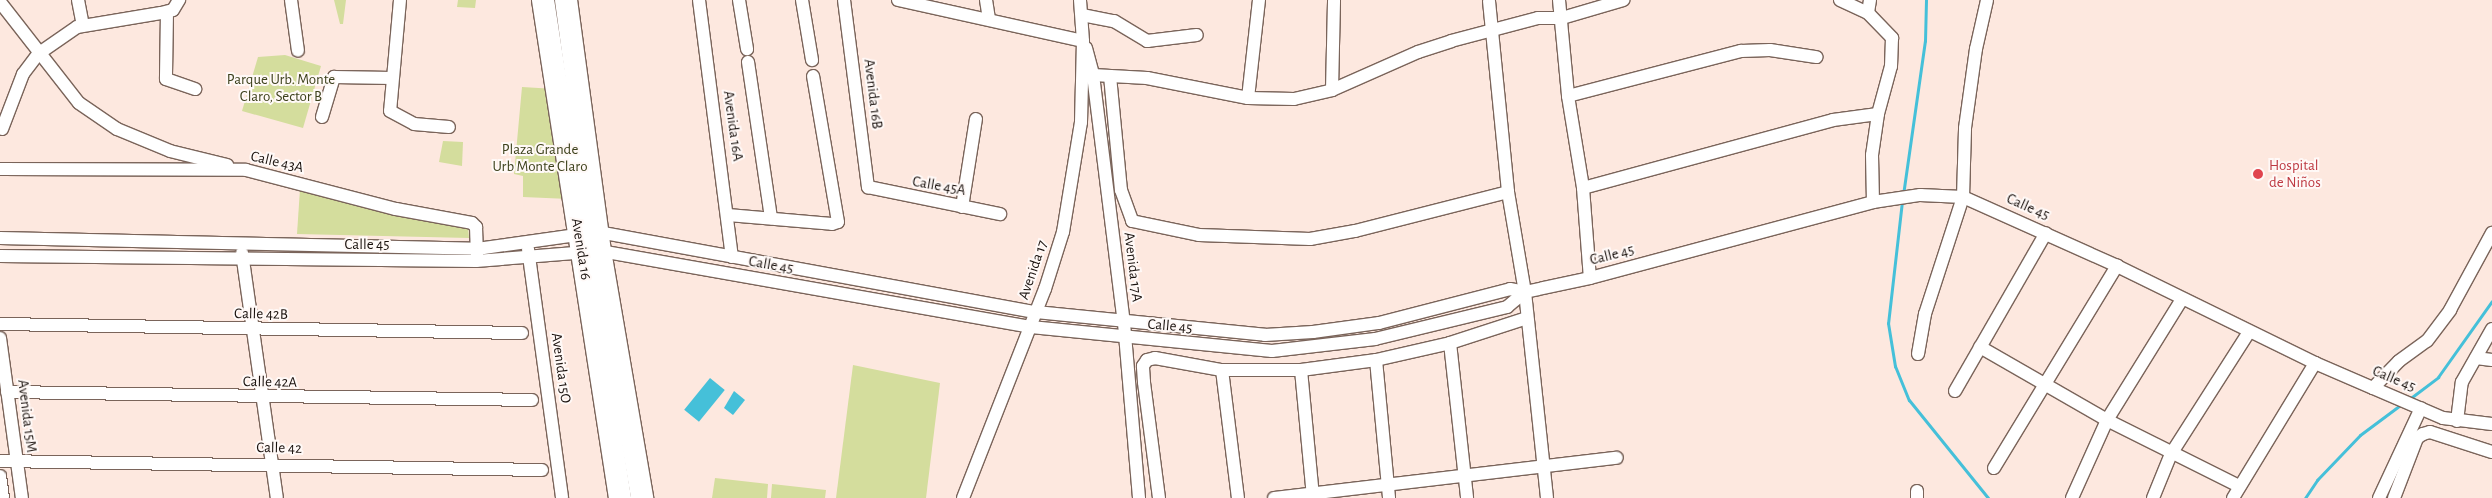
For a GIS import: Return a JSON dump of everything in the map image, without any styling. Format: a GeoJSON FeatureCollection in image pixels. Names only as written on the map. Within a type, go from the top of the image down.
{"type":"FeatureCollection","features":[{"type":"Feature","properties":{"kind":"highway","name":"Avenida 16"},"geometry":{"type":"LineString","coordinates":[[543,0],[589,242],[642,498]]}},
{"type":"Feature","properties":{"kind":"highway","name":"Avenida 16"},"geometry":{"type":"LineString","coordinates":[[566,0],[589,242],[620,498]]}},
{"type":"Feature","properties":{"kind":"street"},"geometry":{"type":"LineString","coordinates":[[78,0],[82,26]]}},
{"type":"Feature","properties":{"kind":"street"},"geometry":{"type":"LineString","coordinates":[[2,129],[23,74],[38,54],[82,26],[167,12],[174,10],[179,0]]}},
{"type":"Feature","properties":{"kind":"street"},"geometry":{"type":"LineString","coordinates":[[290,0],[298,51]]}},
{"type":"Feature","properties":{"kind":"street"},"geometry":{"type":"LineString","coordinates":[[400,0],[389,106],[399,118],[414,124],[449,127]]}},
{"type":"Feature","properties":{"kind":"street","name":"Avenida 16A"},"geometry":{"type":"LineString","coordinates":[[699,0],[732,257]]}},
{"type":"Feature","properties":{"kind":"street"},"geometry":{"type":"LineString","coordinates":[[739,0],[771,218]]}},
{"type":"Feature","properties":{"kind":"street"},"geometry":{"type":"LineString","coordinates":[[802,0],[812,60]]}},
{"type":"Feature","properties":{"kind":"street","name":"Avenida 16B"},"geometry":{"type":"LineString","coordinates":[[844,0],[868,182],[873,191]]}},
{"type":"Feature","properties":{"kind":"street"},"geometry":{"type":"LineString","coordinates":[[898,0],[1084,41],[1080,0]]}},
{"type":"Feature","properties":{"kind":"street"},"geometry":{"type":"LineString","coordinates":[[986,0],[989,20]]}},
{"type":"Feature","properties":{"kind":"street"},"geometry":{"type":"LineString","coordinates":[[1248,98],[1259,0]]}},
{"type":"Feature","properties":{"kind":"street"},"geometry":{"type":"LineString","coordinates":[[1332,90],[1334,0]]}},
{"type":"Feature","properties":{"kind":"street"},"geometry":{"type":"LineString","coordinates":[[1558,0],[1562,18],[1568,96],[1583,188],[1590,278]]}},
{"type":"Feature","properties":{"kind":"street"},"geometry":{"type":"LineString","coordinates":[[1093,75],[1147,78],[1248,98],[1294,98],[1332,90],[1418,52],[1538,18],[1562,18],[1623,0]]}},
{"type":"Feature","properties":{"kind":"street"},"geometry":{"type":"LineString","coordinates":[[1840,0],[1869,6],[1892,38],[1891,66],[1878,114],[1872,156],[1873,202]]}},
{"type":"Feature","properties":{"kind":"street"},"geometry":{"type":"LineString","coordinates":[[1918,354],[1925,314],[1963,197],[1965,128],[1976,48],[1987,0]]}},
{"type":"Feature","properties":{"kind":"street"},"geometry":{"type":"LineString","coordinates":[[1489,1],[1494,32],[1508,192],[1525,292],[1547,498]]}},
{"type":"Feature","properties":{"kind":"street"},"geometry":{"type":"LineString","coordinates":[[0,2],[38,54],[79,103],[117,129],[170,151],[246,170]]}},
{"type":"Feature","properties":{"kind":"street"},"geometry":{"type":"LineString","coordinates":[[167,12],[165,76],[168,81],[195,89]]}},
{"type":"Feature","properties":{"kind":"street"},"geometry":{"type":"LineString","coordinates":[[1082,15],[1114,21],[1147,41],[1197,35]]}},
{"type":"Feature","properties":{"kind":"street","name":"Avenida 17A"},"geometry":{"type":"LineString","coordinates":[[1084,41],[1093,75],[1124,323],[1139,498]]}},
{"type":"Feature","properties":{"kind":"street","name":"Avenida 17"},"geometry":{"type":"LineString","coordinates":[[963,498],[1036,312],[1063,232],[1075,175],[1081,122],[1084,41]]}},
{"type":"Feature","properties":{"kind":"street"},"geometry":{"type":"LineString","coordinates":[[1568,96],[1741,51],[1770,50],[1816,57]]}},
{"type":"Feature","properties":{"kind":"street"},"geometry":{"type":"LineString","coordinates":[[728,215],[832,224],[838,222],[813,76]]}},
{"type":"Feature","properties":{"kind":"street"},"geometry":{"type":"LineString","coordinates":[[1110,76],[1121,190],[1132,221],[1199,235],[1310,239],[1355,231],[1508,192]]}},
{"type":"Feature","properties":{"kind":"street"},"geometry":{"type":"LineString","coordinates":[[322,116],[334,77],[392,78]]}},
{"type":"Feature","properties":{"kind":"street"},"geometry":{"type":"LineString","coordinates":[[1583,188],[1833,120],[1878,114]]}},
{"type":"Feature","properties":{"kind":"street"},"geometry":{"type":"LineString","coordinates":[[962,206],[976,118]]}},
{"type":"Feature","properties":{"kind":"street","name":"Calle 43A"},"geometry":{"type":"LineString","coordinates":[[0,169],[246,170],[396,209],[472,223],[476,227],[477,255]]}},
{"type":"Feature","properties":{"kind":"street","name":"Calle 45A"},"geometry":{"type":"LineString","coordinates":[[873,191],[1000,214]]}},
{"type":"Feature","properties":{"kind":"street","name":"Calle 45"},"geometry":{"type":"LineString","coordinates":[[0,256],[243,261],[477,255],[527,242],[589,242],[732,257],[1036,312],[1124,323],[1265,335],[1313,332],[1379,323],[1510,289],[1525,292],[1590,278],[1873,202],[1920,196],[1963,197],[2117,266],[2249,332],[2373,388],[2457,421],[2492,424]]}},
{"type":"Feature","properties":{"kind":"street"},"geometry":{"type":"LineString","coordinates":[[1955,391],[2046,233]]}},
{"type":"Feature","properties":{"kind":"street"},"geometry":{"type":"LineString","coordinates":[[2373,388],[2400,360],[2427,341],[2450,310],[2492,233]]}},
{"type":"Feature","properties":{"kind":"street","name":"Calle 45"},"geometry":{"type":"LineString","coordinates":[[0,238],[241,245],[529,257],[589,242],[1030,327],[1125,339],[1272,351],[1346,344],[1507,306],[1525,292]]}},
{"type":"Feature","properties":{"kind":"street","name":"Avenida 15O"},"geometry":{"type":"LineString","coordinates":[[527,242],[562,498]]}},
{"type":"Feature","properties":{"kind":"street"},"geometry":{"type":"LineString","coordinates":[[241,245],[277,498]]}},
{"type":"Feature","properties":{"kind":"street"},"geometry":{"type":"LineString","coordinates":[[1994,468],[2117,266]]}},
{"type":"Feature","properties":{"kind":"street"},"geometry":{"type":"LineString","coordinates":[[2072,498],[2107,420],[2182,299]]}},
{"type":"Feature","properties":{"kind":"street"},"geometry":{"type":"LineString","coordinates":[[1160,498],[1143,366],[1147,360],[1155,358],[1222,370],[1301,370],[1376,360],[1450,343],[1527,318]]}},
{"type":"Feature","properties":{"kind":"street","name":"Calle 42B"},"geometry":{"type":"LineString","coordinates":[[0,324],[254,331],[522,334]]}},
{"type":"Feature","properties":{"kind":"street"},"geometry":{"type":"LineString","coordinates":[[2457,421],[2462,382],[2492,329]]}},
{"type":"Feature","properties":{"kind":"street"},"geometry":{"type":"LineString","coordinates":[[2154,498],[2171,454],[2249,332]]}},
{"type":"Feature","properties":{"kind":"street","name":"Avenida 15M"},"geometry":{"type":"LineString","coordinates":[[0,338],[22,498]]}},
{"type":"Feature","properties":{"kind":"street"},"geometry":{"type":"LineString","coordinates":[[1450,343],[1466,498]]}},
{"type":"Feature","properties":{"kind":"street"},"geometry":{"type":"LineString","coordinates":[[1980,347],[2107,420],[2171,454],[2239,486]]}},
{"type":"Feature","properties":{"kind":"street"},"geometry":{"type":"LineString","coordinates":[[2476,358],[2492,360]]}},
{"type":"Feature","properties":{"kind":"street"},"geometry":{"type":"LineString","coordinates":[[1376,360],[1388,492]]}},
{"type":"Feature","properties":{"kind":"street"},"geometry":{"type":"LineString","coordinates":[[2233,498],[2315,363]]}},
{"type":"Feature","properties":{"kind":"street"},"geometry":{"type":"LineString","coordinates":[[1222,370],[1238,498]]}},
{"type":"Feature","properties":{"kind":"street"},"geometry":{"type":"LineString","coordinates":[[1301,370],[1313,496]]}},
{"type":"Feature","properties":{"kind":"street","name":"Calle 42A"},"geometry":{"type":"LineString","coordinates":[[7,392],[263,398],[532,400]]}},
{"type":"Feature","properties":{"kind":"street"},"geometry":{"type":"LineString","coordinates":[[2379,498],[2421,408]]}},
{"type":"Feature","properties":{"kind":"street"},"geometry":{"type":"LineString","coordinates":[[2394,498],[2417,438],[2423,434],[2430,432],[2492,452]]}},
{"type":"Feature","properties":{"kind":"street"},"geometry":{"type":"LineString","coordinates":[[1274,498],[1388,492],[1465,477],[1617,458]]}},
{"type":"Feature","properties":{"kind":"street","name":"Calle 42"},"geometry":{"type":"LineString","coordinates":[[0,461],[273,464],[542,470]]}},
{"type":"Feature","properties":{"kind":"street"},"geometry":{"type":"LineString","coordinates":[[0,476],[3,498]]}},
{"type":"Feature","properties":{"kind":"green space"},"geometry":{"type":"Polygon","coordinates":[[[334,0],[346,0],[343,24],[340,24],[334,0]]]}},
{"type":"Feature","properties":{"kind":"green space"},"geometry":{"type":"Polygon","coordinates":[[[458,0],[476,0],[475,8],[457,7],[458,0]]]}},
{"type":"Feature","properties":{"kind":"green space","name":"Parque Urb. Monte Claro, Sector B"},"geometry":{"type":"Polygon","coordinates":[[[285,55],[321,66],[303,128],[242,111],[258,57],[285,55]]]}},
{"type":"Feature","properties":{"kind":"green space","name":"Plaza Grande Urb Monte Claro"},"geometry":{"type":"Polygon","coordinates":[[[522,87],[555,89],[569,199],[523,197],[523,176],[514,174],[522,87]]]}},
{"type":"Feature","properties":{"kind":"green space"},"geometry":{"type":"Polygon","coordinates":[[[443,141],[463,142],[462,166],[439,162],[443,141]]]}},
{"type":"Feature","properties":{"kind":"green space"},"geometry":{"type":"Polygon","coordinates":[[[300,189],[468,227],[469,238],[297,234],[300,189]]]}},
{"type":"Feature","properties":{"kind":"green space"},"geometry":{"type":"Polygon","coordinates":[[[853,365],[940,383],[926,498],[836,498],[853,365]]]}},
{"type":"Feature","properties":{"kind":"green space"},"geometry":{"type":"Polygon","coordinates":[[[715,478],[768,484],[767,498],[712,498],[715,478]]]}},
{"type":"Feature","properties":{"kind":"green space"},"geometry":{"type":"Polygon","coordinates":[[[772,484],[826,490],[825,498],[771,498],[772,484]]]}},
{"type":"Feature","properties":{"kind":"water"},"geometry":{"type":"Polygon","coordinates":[[[710,378],[725,390],[699,422],[684,410],[710,378]]]}},
{"type":"Feature","properties":{"kind":"water"},"geometry":{"type":"Polygon","coordinates":[[[734,391],[745,400],[733,415],[724,408],[734,391]]]}},
{"type":"Feature","properties":{"kind":"waterway"},"geometry":{"type":"LineString","coordinates":[[1903,195],[1925,41],[1926,0]]}},
{"type":"Feature","properties":{"kind":"waterway"},"geometry":{"type":"LineString","coordinates":[[1902,201],[1888,323],[1895,366],[1909,400],[1988,498]]}},
{"type":"Feature","properties":{"kind":"waterway"},"geometry":{"type":"LineString","coordinates":[[2408,400],[2438,377],[2492,301]]}},
{"type":"Feature","properties":{"kind":"waterway"},"geometry":{"type":"LineString","coordinates":[[2305,498],[2317,480],[2360,435],[2403,403]]}},
{"type":"Feature","properties":{"kind":"place","name":"Hospital de Niños"},"geometry":{"type":"Point","coordinates":[2258,174]}}]}
